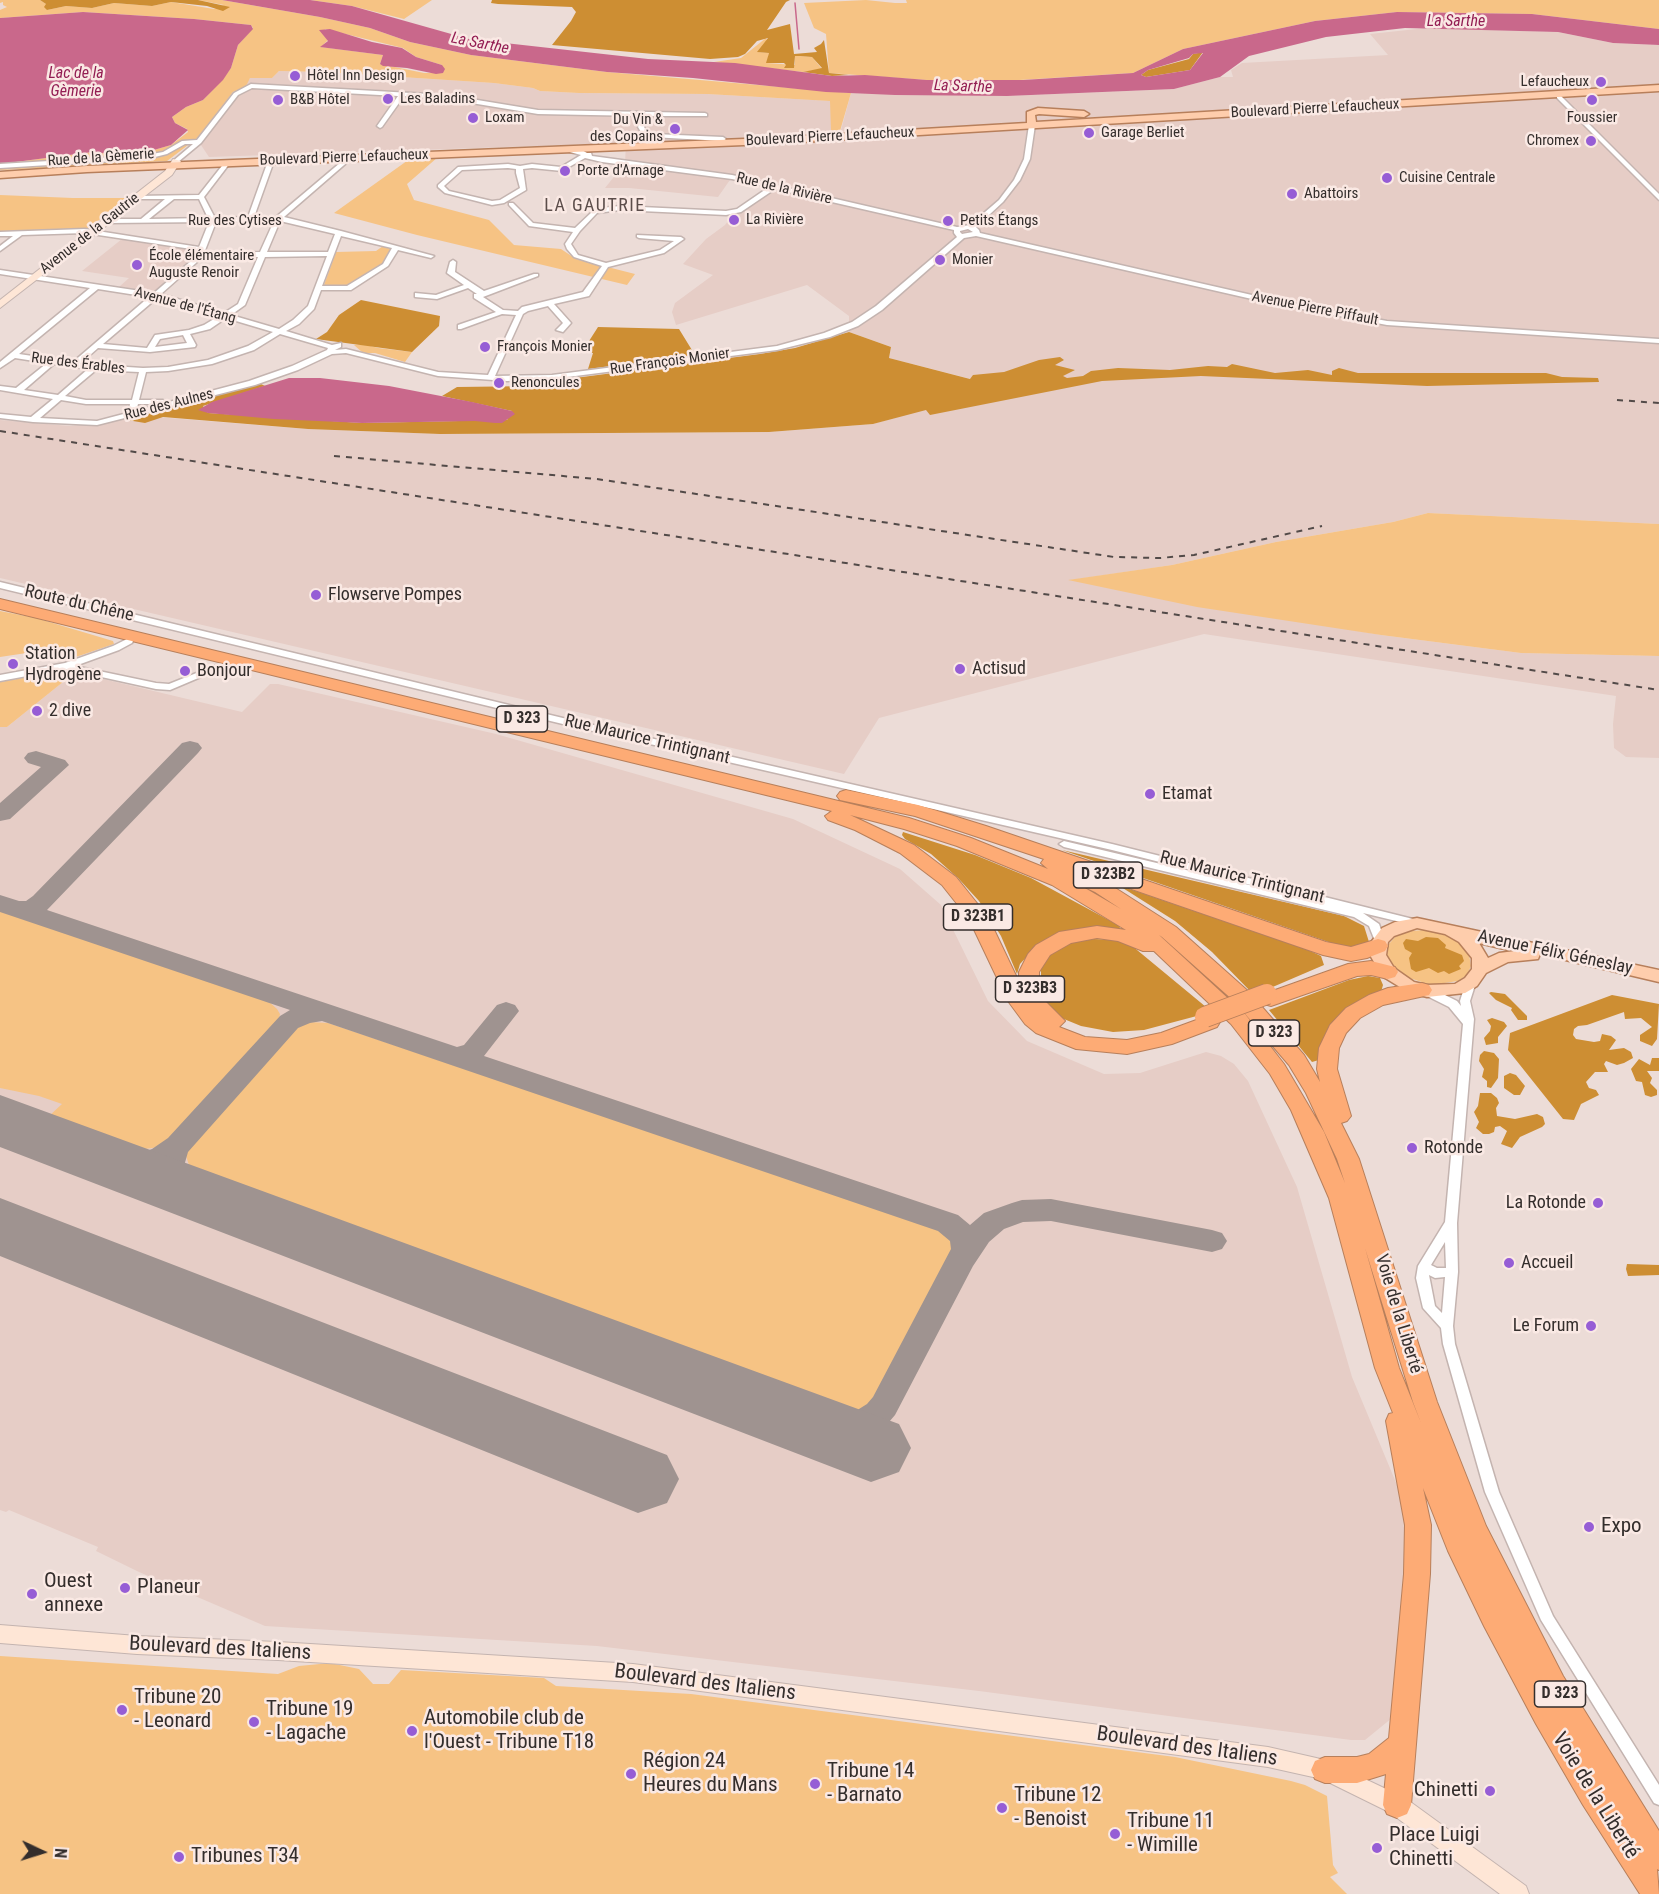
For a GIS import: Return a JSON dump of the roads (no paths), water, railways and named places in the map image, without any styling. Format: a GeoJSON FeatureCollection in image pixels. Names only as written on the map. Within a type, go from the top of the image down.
{"type":"FeatureCollection","features":[{"type":"Feature","properties":{"kind":"highway","name":"D 323"},"geometry":{"type":"LineString","coordinates":[[0,594],[836,794]]}},
{"type":"Feature","properties":{"kind":"highway","name":"D 323"},"geometry":{"type":"LineString","coordinates":[[0,604],[715,777]]}},
{"type":"Feature","properties":{"kind":"highway"},"geometry":{"type":"LineString","coordinates":[[44,615],[129,641]]}},
{"type":"Feature","properties":{"kind":"highway"},"geometry":{"type":"LineString","coordinates":[[217,668],[229,666],[249,669],[373,699],[475,718]]}},
{"type":"Feature","properties":{"kind":"highway","name":"Voie de la Liberté"},"geometry":{"type":"LineString","coordinates":[[715,777],[909,824],[964,842],[1059,881],[1128,922],[1185,968],[1232,1012],[1262,1048],[1297,1101],[1313,1132],[1340,1198],[1388,1368],[1437,1497],[1492,1618],[1550,1724],[1593,1796],[1657,1894]]}},
{"type":"Feature","properties":{"kind":"highway","name":"D 323B1"},"geometry":{"type":"LineString","coordinates":[[715,777],[861,826],[907,849],[936,869],[960,893],[978,917],[1011,990],[1024,1010],[1043,1028],[1056,1035],[1083,1044],[1127,1047],[1165,1039],[1208,1020]]}},
{"type":"Feature","properties":{"kind":"highway","name":"Voie de la Liberté"},"geometry":{"type":"LineString","coordinates":[[836,794],[958,828],[1040,858],[1102,888],[1169,932],[1222,978],[1274,1032],[1297,1060],[1331,1122],[1348,1159],[1425,1402],[1458,1489],[1492,1564],[1554,1685],[1626,1806],[1659,1856]]}},
{"type":"Feature","properties":{"kind":"highway","name":"D 323B2"},"geometry":{"type":"LineString","coordinates":[[836,794],[907,808],[980,830],[1323,948],[1351,954],[1367,951],[1379,943]]}},
{"type":"Feature","properties":{"kind":"highway","name":"D 323B3"},"geometry":{"type":"LineString","coordinates":[[1185,968],[1136,940],[1107,933],[1086,933],[1066,937],[1043,950],[1032,965],[1028,980],[1031,994],[1044,1013],[1060,1024],[1093,1035],[1118,1037],[1147,1034],[1208,1020]]}},
{"type":"Feature","properties":{"kind":"highway"},"geometry":{"type":"LineString","coordinates":[[1208,1020],[1340,967],[1367,954],[1379,943]]}},
{"type":"Feature","properties":{"kind":"highway"},"geometry":{"type":"LineString","coordinates":[[1269,997],[1355,969],[1371,968],[1388,972]]}},
{"type":"Feature","properties":{"kind":"highway"},"geometry":{"type":"LineString","coordinates":[[1378,1249],[1369,1197],[1328,1081],[1327,1058],[1337,1030],[1353,1013],[1388,995],[1424,990]]}},
{"type":"Feature","properties":{"kind":"highway"},"geometry":{"type":"LineString","coordinates":[[1388,1368],[1418,1525],[1417,1574],[1398,1805]]}},
{"type":"Feature","properties":{"kind":"highway"},"geometry":{"type":"LineString","coordinates":[[1325,1770],[1357,1770],[1376,1765],[1402,1745]]}},
{"type":"Feature","properties":{"kind":"main road","name":"Boulevard Pierre Lefaucheux"},"geometry":{"type":"LineString","coordinates":[[1031,124],[1030,114],[1042,110],[1124,117],[1659,87]]}},
{"type":"Feature","properties":{"kind":"main road","name":"Boulevard Pierre Lefaucheux"},"geometry":{"type":"LineString","coordinates":[[175,163],[227,163],[768,141],[1659,87]]}},
{"type":"Feature","properties":{"kind":"main road","name":"Boulevard Pierre Lefaucheux"},"geometry":{"type":"LineString","coordinates":[[0,173],[1031,124]]}},
{"type":"Feature","properties":{"kind":"main road"},"geometry":{"type":"LineString","coordinates":[[1417,923],[1451,930],[1465,938],[1480,958],[1476,976],[1459,988],[1444,992],[1408,986],[1388,972],[1378,955],[1379,943],[1388,932],[1401,926],[1417,923]]}},
{"type":"Feature","properties":{"kind":"main road","name":"Avenue Félix Géneslay"},"geometry":{"type":"LineString","coordinates":[[1451,930],[1492,941],[1548,950],[1659,976]]}},
{"type":"Feature","properties":{"kind":"main road","name":"Avenue Félix Géneslay"},"geometry":{"type":"LineString","coordinates":[[1476,976],[1501,958],[1531,955],[1659,983]]}},
{"type":"Feature","properties":{"kind":"street"},"geometry":{"type":"LineString","coordinates":[[175,163],[200,142],[236,94],[250,86],[447,96],[499,107],[538,112],[705,115]]}},
{"type":"Feature","properties":{"kind":"street"},"geometry":{"type":"LineString","coordinates":[[380,126],[403,94]]}},
{"type":"Feature","properties":{"kind":"street"},"geometry":{"type":"LineString","coordinates":[[1559,97],[1659,198]]}},
{"type":"Feature","properties":{"kind":"street"},"geometry":{"type":"LineString","coordinates":[[646,115],[641,127],[643,131],[653,136],[723,139]]}},
{"type":"Feature","properties":{"kind":"street"},"geometry":{"type":"LineString","coordinates":[[960,233],[974,231],[1017,180],[1028,159],[1031,124]]}},
{"type":"Feature","properties":{"kind":"street","name":"Rue de la Gèmerie"},"geometry":{"type":"LineString","coordinates":[[0,166],[147,157],[165,153],[184,142],[200,142]]}},
{"type":"Feature","properties":{"kind":"street","name":"Rue de la Rivière"},"geometry":{"type":"LineString","coordinates":[[537,150],[574,150],[586,155],[593,154],[609,161],[700,172],[774,186],[960,233]]}},
{"type":"Feature","properties":{"kind":"street"},"geometry":{"type":"LineString","coordinates":[[520,168],[519,173],[524,189],[502,202],[447,192],[440,186],[460,168],[532,166],[562,169],[586,155]]}},
{"type":"Feature","properties":{"kind":"street"},"geometry":{"type":"LineString","coordinates":[[150,350],[158,337],[207,327],[241,305],[265,255],[278,219],[349,158]]}},
{"type":"Feature","properties":{"kind":"street"},"geometry":{"type":"LineString","coordinates":[[250,220],[271,161]]}},
{"type":"Feature","properties":{"kind":"street","name":"Avenue de la Gautrie"},"geometry":{"type":"LineString","coordinates":[[0,305],[169,173],[175,163]]}},
{"type":"Feature","properties":{"kind":"street"},"geometry":{"type":"LineString","coordinates":[[201,197],[227,163]]}},
{"type":"Feature","properties":{"kind":"street"},"geometry":{"type":"LineString","coordinates":[[639,236],[681,239],[662,252],[606,265],[572,252],[568,244],[577,230],[596,212],[607,208],[726,213],[738,211],[774,186]]}},
{"type":"Feature","properties":{"kind":"street"},"geometry":{"type":"LineString","coordinates":[[138,197],[201,197]]}},
{"type":"Feature","properties":{"kind":"street"},"geometry":{"type":"LineString","coordinates":[[142,221],[172,197]]}},
{"type":"Feature","properties":{"kind":"street"},"geometry":{"type":"LineString","coordinates":[[74,365],[156,295],[200,252],[213,220],[201,197]]}},
{"type":"Feature","properties":{"kind":"street"},"geometry":{"type":"LineString","coordinates":[[511,204],[531,225],[577,230]]}},
{"type":"Feature","properties":{"kind":"street","name":"Rue des Cytises"},"geometry":{"type":"LineString","coordinates":[[108,221],[278,219],[431,256]]}},
{"type":"Feature","properties":{"kind":"street","name":"Avenue Pierre Piffault"},"geometry":{"type":"LineString","coordinates":[[974,231],[1265,300],[1387,323],[1659,341]]}},
{"type":"Feature","properties":{"kind":"street"},"geometry":{"type":"LineString","coordinates":[[0,234],[93,232],[200,252],[265,255],[332,254]]}},
{"type":"Feature","properties":{"kind":"street","name":"Rue des Érables"},"geometry":{"type":"LineString","coordinates":[[13,355],[94,368],[143,370],[168,369],[209,362],[251,348],[280,332],[306,313],[314,302],[339,232]]}},
{"type":"Feature","properties":{"kind":"street"},"geometry":{"type":"LineString","coordinates":[[0,249],[20,233]]}},
{"type":"Feature","properties":{"kind":"street","name":"Rue François Monier"},"geometry":{"type":"LineString","coordinates":[[346,351],[417,370],[490,379],[563,376],[777,348],[812,340],[855,324],[879,308],[960,233]]}},
{"type":"Feature","properties":{"kind":"street"},"geometry":{"type":"LineString","coordinates":[[319,288],[348,288],[386,265],[396,248]]}},
{"type":"Feature","properties":{"kind":"street"},"geometry":{"type":"LineString","coordinates":[[453,262],[451,273],[501,312]]}},
{"type":"Feature","properties":{"kind":"street"},"geometry":{"type":"LineString","coordinates":[[490,379],[520,313],[525,309],[586,294],[606,265]]}},
{"type":"Feature","properties":{"kind":"street","name":"Avenue de l'Étang"},"geometry":{"type":"LineString","coordinates":[[0,272],[156,295],[332,349],[346,351]]}},
{"type":"Feature","properties":{"kind":"street"},"geometry":{"type":"LineString","coordinates":[[480,295],[536,275]]}},
{"type":"Feature","properties":{"kind":"street"},"geometry":{"type":"LineString","coordinates":[[0,366],[97,286]]}},
{"type":"Feature","properties":{"kind":"street"},"geometry":{"type":"LineString","coordinates":[[418,295],[436,297],[466,286]]}},
{"type":"Feature","properties":{"kind":"street"},"geometry":{"type":"LineString","coordinates":[[550,304],[567,323],[560,330]]}},
{"type":"Feature","properties":{"kind":"street"},"geometry":{"type":"LineString","coordinates":[[461,327],[501,312],[520,313]]}},
{"type":"Feature","properties":{"kind":"street"},"geometry":{"type":"LineString","coordinates":[[97,346],[126,350],[150,350],[192,345],[186,333]]}},
{"type":"Feature","properties":{"kind":"street","name":"Rue des Aulnes"},"geometry":{"type":"LineString","coordinates":[[0,416],[93,424],[252,384],[295,368],[332,349]]}},
{"type":"Feature","properties":{"kind":"street"},"geometry":{"type":"LineString","coordinates":[[18,391],[53,361]]}},
{"type":"Feature","properties":{"kind":"street"},"geometry":{"type":"LineString","coordinates":[[33,420],[94,368]]}},
{"type":"Feature","properties":{"kind":"street"},"geometry":{"type":"LineString","coordinates":[[131,415],[143,370]]}},
{"type":"Feature","properties":{"kind":"street"},"geometry":{"type":"LineString","coordinates":[[0,388],[58,399],[97,403],[135,404],[192,399]]}},
{"type":"Feature","properties":{"kind":"street","name":"Route du Chêne"},"geometry":{"type":"LineString","coordinates":[[0,585],[158,623]]}},
{"type":"Feature","properties":{"kind":"street","name":"Rue Maurice Trintignant"},"geometry":{"type":"LineString","coordinates":[[158,623],[578,725],[995,822],[1035,832],[1056,842],[1357,914],[1374,924],[1379,943]]}},
{"type":"Feature","properties":{"kind":"street"},"geometry":{"type":"LineString","coordinates":[[0,678],[65,666],[129,641]]}},
{"type":"Feature","properties":{"kind":"street"},"geometry":{"type":"LineString","coordinates":[[65,666],[163,687],[178,685],[217,668]]}},
{"type":"Feature","properties":{"kind":"street","name":"Rue Maurice Trintignant"},"geometry":{"type":"LineString","coordinates":[[995,822],[1112,847],[1417,923]]}},
{"type":"Feature","properties":{"kind":"street"},"geometry":{"type":"LineString","coordinates":[[1476,976],[1465,1001],[1468,1025],[1451,1223],[1452,1272],[1447,1326],[1449,1344],[1492,1492],[1548,1620],[1659,1798]]}},
{"type":"Feature","properties":{"kind":"street"},"geometry":{"type":"LineString","coordinates":[[1424,990],[1453,1004],[1464,1016],[1468,1025]]}},
{"type":"Feature","properties":{"kind":"street"},"geometry":{"type":"LineString","coordinates":[[1447,1326],[1429,1308],[1422,1278],[1424,1266],[1451,1223]]}},
{"type":"Feature","properties":{"kind":"street"},"geometry":{"type":"LineString","coordinates":[[1424,1266],[1435,1273],[1452,1272]]}},
{"type":"Feature","properties":{"kind":"street","name":"Boulevard des Italiens"},"geometry":{"type":"LineString","coordinates":[[0,1634],[137,1645],[301,1652],[633,1673],[1256,1755],[1325,1770],[1398,1805],[1518,1894]]}},
{"type":"Feature","properties":{"kind":"water","name":"La Sarthe"},"geometry":{"type":"Polygon","coordinates":[[[222,0],[310,0],[352,6],[469,39],[648,59],[735,63],[832,76],[865,75],[927,80],[1023,80],[1133,73],[1183,49],[1315,21],[1397,12],[1532,14],[1659,29],[1659,45],[1613,43],[1558,32],[1405,28],[1326,37],[1249,56],[1220,77],[1174,89],[1007,96],[895,95],[826,92],[693,78],[607,72],[471,55],[410,42],[370,28],[222,0]],[[1203,53],[1193,54],[1189,58],[1148,70],[1141,75],[1146,77],[1190,70],[1203,53]]]}},
{"type":"Feature","properties":{"kind":"water","name":"Lac de la Gèmerie"},"geometry":{"type":"Polygon","coordinates":[[[83,12],[194,19],[251,25],[253,29],[238,45],[231,68],[223,80],[203,100],[186,107],[172,117],[175,123],[188,130],[171,145],[140,154],[120,155],[92,152],[0,164],[0,18],[83,12]]]}},
{"type":"Feature","properties":{"kind":"water"},"geometry":{"type":"Polygon","coordinates":[[[330,29],[372,42],[402,48],[416,57],[442,65],[445,69],[443,73],[436,74],[383,66],[380,64],[383,55],[320,47],[328,41],[319,30],[330,29]]]}},
{"type":"Feature","properties":{"kind":"water"},"geometry":{"type":"Polygon","coordinates":[[[289,378],[320,378],[389,386],[472,402],[512,411],[515,414],[502,423],[475,421],[362,423],[274,419],[208,413],[198,410],[212,402],[289,378]]]}},
{"type":"Feature","properties":{"kind":"waterway"},"geometry":{"type":"LineString","coordinates":[[795,3],[799,49]]}},
{"type":"Feature","properties":{"kind":"railway"},"geometry":{"type":"LineString","coordinates":[[1617,400],[1659,403]]}},
{"type":"Feature","properties":{"kind":"railway"},"geometry":{"type":"LineString","coordinates":[[0,431],[1659,690]]}},
{"type":"Feature","properties":{"kind":"railway"},"geometry":{"type":"LineString","coordinates":[[334,456],[597,479],[1114,557],[1160,558],[1194,555],[1322,526]]}},
{"type":"Feature","properties":{"kind":"place","name":"Hôtel Inn Design"},"geometry":{"type":"Point","coordinates":[295,76]}},
{"type":"Feature","properties":{"kind":"place","name":"Lefaucheux"},"geometry":{"type":"Point","coordinates":[1601,82]}},
{"type":"Feature","properties":{"kind":"place","name":"Les Baladins"},"geometry":{"type":"Point","coordinates":[388,99]}},
{"type":"Feature","properties":{"kind":"place","name":"B&B Hôtel"},"geometry":{"type":"Point","coordinates":[278,100]}},
{"type":"Feature","properties":{"kind":"place","name":"Foussier"},"geometry":{"type":"Point","coordinates":[1592,100]}},
{"type":"Feature","properties":{"kind":"place","name":"Loxam"},"geometry":{"type":"Point","coordinates":[473,118]}},
{"type":"Feature","properties":{"kind":"place","name":"Du Vin & des Copains"},"geometry":{"type":"Point","coordinates":[675,129]}},
{"type":"Feature","properties":{"kind":"place","name":"Garage Berliet"},"geometry":{"type":"Point","coordinates":[1089,133]}},
{"type":"Feature","properties":{"kind":"place","name":"Chromex"},"geometry":{"type":"Point","coordinates":[1591,141]}},
{"type":"Feature","properties":{"kind":"place","name":"Porte d'Arnage"},"geometry":{"type":"Point","coordinates":[565,171]}},
{"type":"Feature","properties":{"kind":"place","name":"Cuisine Centrale"},"geometry":{"type":"Point","coordinates":[1387,178]}},
{"type":"Feature","properties":{"kind":"place","name":"Abattoirs"},"geometry":{"type":"Point","coordinates":[1292,194]}},
{"type":"Feature","properties":{"kind":"place","name":"La Rivière"},"geometry":{"type":"Point","coordinates":[734,220]}},
{"type":"Feature","properties":{"kind":"place","name":"Petits Étangs"},"geometry":{"type":"Point","coordinates":[948,221]}},
{"type":"Feature","properties":{"kind":"place","name":"Monier"},"geometry":{"type":"Point","coordinates":[940,260]}},
{"type":"Feature","properties":{"kind":"place","name":"École élémentaire Auguste Renoir"},"geometry":{"type":"Point","coordinates":[137,265]}},
{"type":"Feature","properties":{"kind":"place","name":"François Monier"},"geometry":{"type":"Point","coordinates":[485,347]}},
{"type":"Feature","properties":{"kind":"place","name":"Renoncules"},"geometry":{"type":"Point","coordinates":[499,383]}},
{"type":"Feature","properties":{"kind":"place","name":"Flowserve Pompes"},"geometry":{"type":"Point","coordinates":[316,595]}},
{"type":"Feature","properties":{"kind":"place","name":"Station Hydrogène"},"geometry":{"type":"Point","coordinates":[13,664]}},
{"type":"Feature","properties":{"kind":"place","name":"Actisud"},"geometry":{"type":"Point","coordinates":[960,669]}},
{"type":"Feature","properties":{"kind":"place","name":"Bonjour"},"geometry":{"type":"Point","coordinates":[185,671]}},
{"type":"Feature","properties":{"kind":"place","name":"2 dive"},"geometry":{"type":"Point","coordinates":[37,711]}},
{"type":"Feature","properties":{"kind":"place","name":"Etamat"},"geometry":{"type":"Point","coordinates":[1150,794]}},
{"type":"Feature","properties":{"kind":"place","name":"Rotonde"},"geometry":{"type":"Point","coordinates":[1412,1148]}},
{"type":"Feature","properties":{"kind":"place","name":"La Rotonde"},"geometry":{"type":"Point","coordinates":[1598,1203]}},
{"type":"Feature","properties":{"kind":"place","name":"Accueil"},"geometry":{"type":"Point","coordinates":[1509,1263]}},
{"type":"Feature","properties":{"kind":"place","name":"Le Forum"},"geometry":{"type":"Point","coordinates":[1591,1326]}},
{"type":"Feature","properties":{"kind":"place","name":"Expo"},"geometry":{"type":"Point","coordinates":[1589,1527]}},
{"type":"Feature","properties":{"kind":"place","name":"Planeur"},"geometry":{"type":"Point","coordinates":[125,1588]}},
{"type":"Feature","properties":{"kind":"place","name":"Ouest annexe"},"geometry":{"type":"Point","coordinates":[32,1594]}},
{"type":"Feature","properties":{"kind":"place","name":"Tribune 20 - Leonard"},"geometry":{"type":"Point","coordinates":[122,1710]}},
{"type":"Feature","properties":{"kind":"place","name":"Tribune 19 - Lagache"},"geometry":{"type":"Point","coordinates":[254,1722]}},
{"type":"Feature","properties":{"kind":"place","name":"Automobile club de l'Ouest - Tribune T18"},"geometry":{"type":"Point","coordinates":[412,1731]}},
{"type":"Feature","properties":{"kind":"place","name":"Région 24 Heures du Mans"},"geometry":{"type":"Point","coordinates":[631,1774]}},
{"type":"Feature","properties":{"kind":"place","name":"Tribune 14 - Barnato"},"geometry":{"type":"Point","coordinates":[815,1784]}},
{"type":"Feature","properties":{"kind":"place","name":"Chinetti"},"geometry":{"type":"Point","coordinates":[1490,1791]}},
{"type":"Feature","properties":{"kind":"place","name":"Tribune 12 - Benoist"},"geometry":{"type":"Point","coordinates":[1002,1808]}},
{"type":"Feature","properties":{"kind":"place","name":"Tribune 11 - Wimille"},"geometry":{"type":"Point","coordinates":[1115,1834]}},
{"type":"Feature","properties":{"kind":"place","name":"Place Luigi Chinetti"},"geometry":{"type":"Point","coordinates":[1377,1848]}},
{"type":"Feature","properties":{"kind":"place","name":"Tribunes T34"},"geometry":{"type":"Point","coordinates":[179,1857]}},
{"type":"Feature","properties":{"kind":"district","name":"LA GAUTRIE"},"geometry":{"type":"Point","coordinates":[595,206]}}]}
